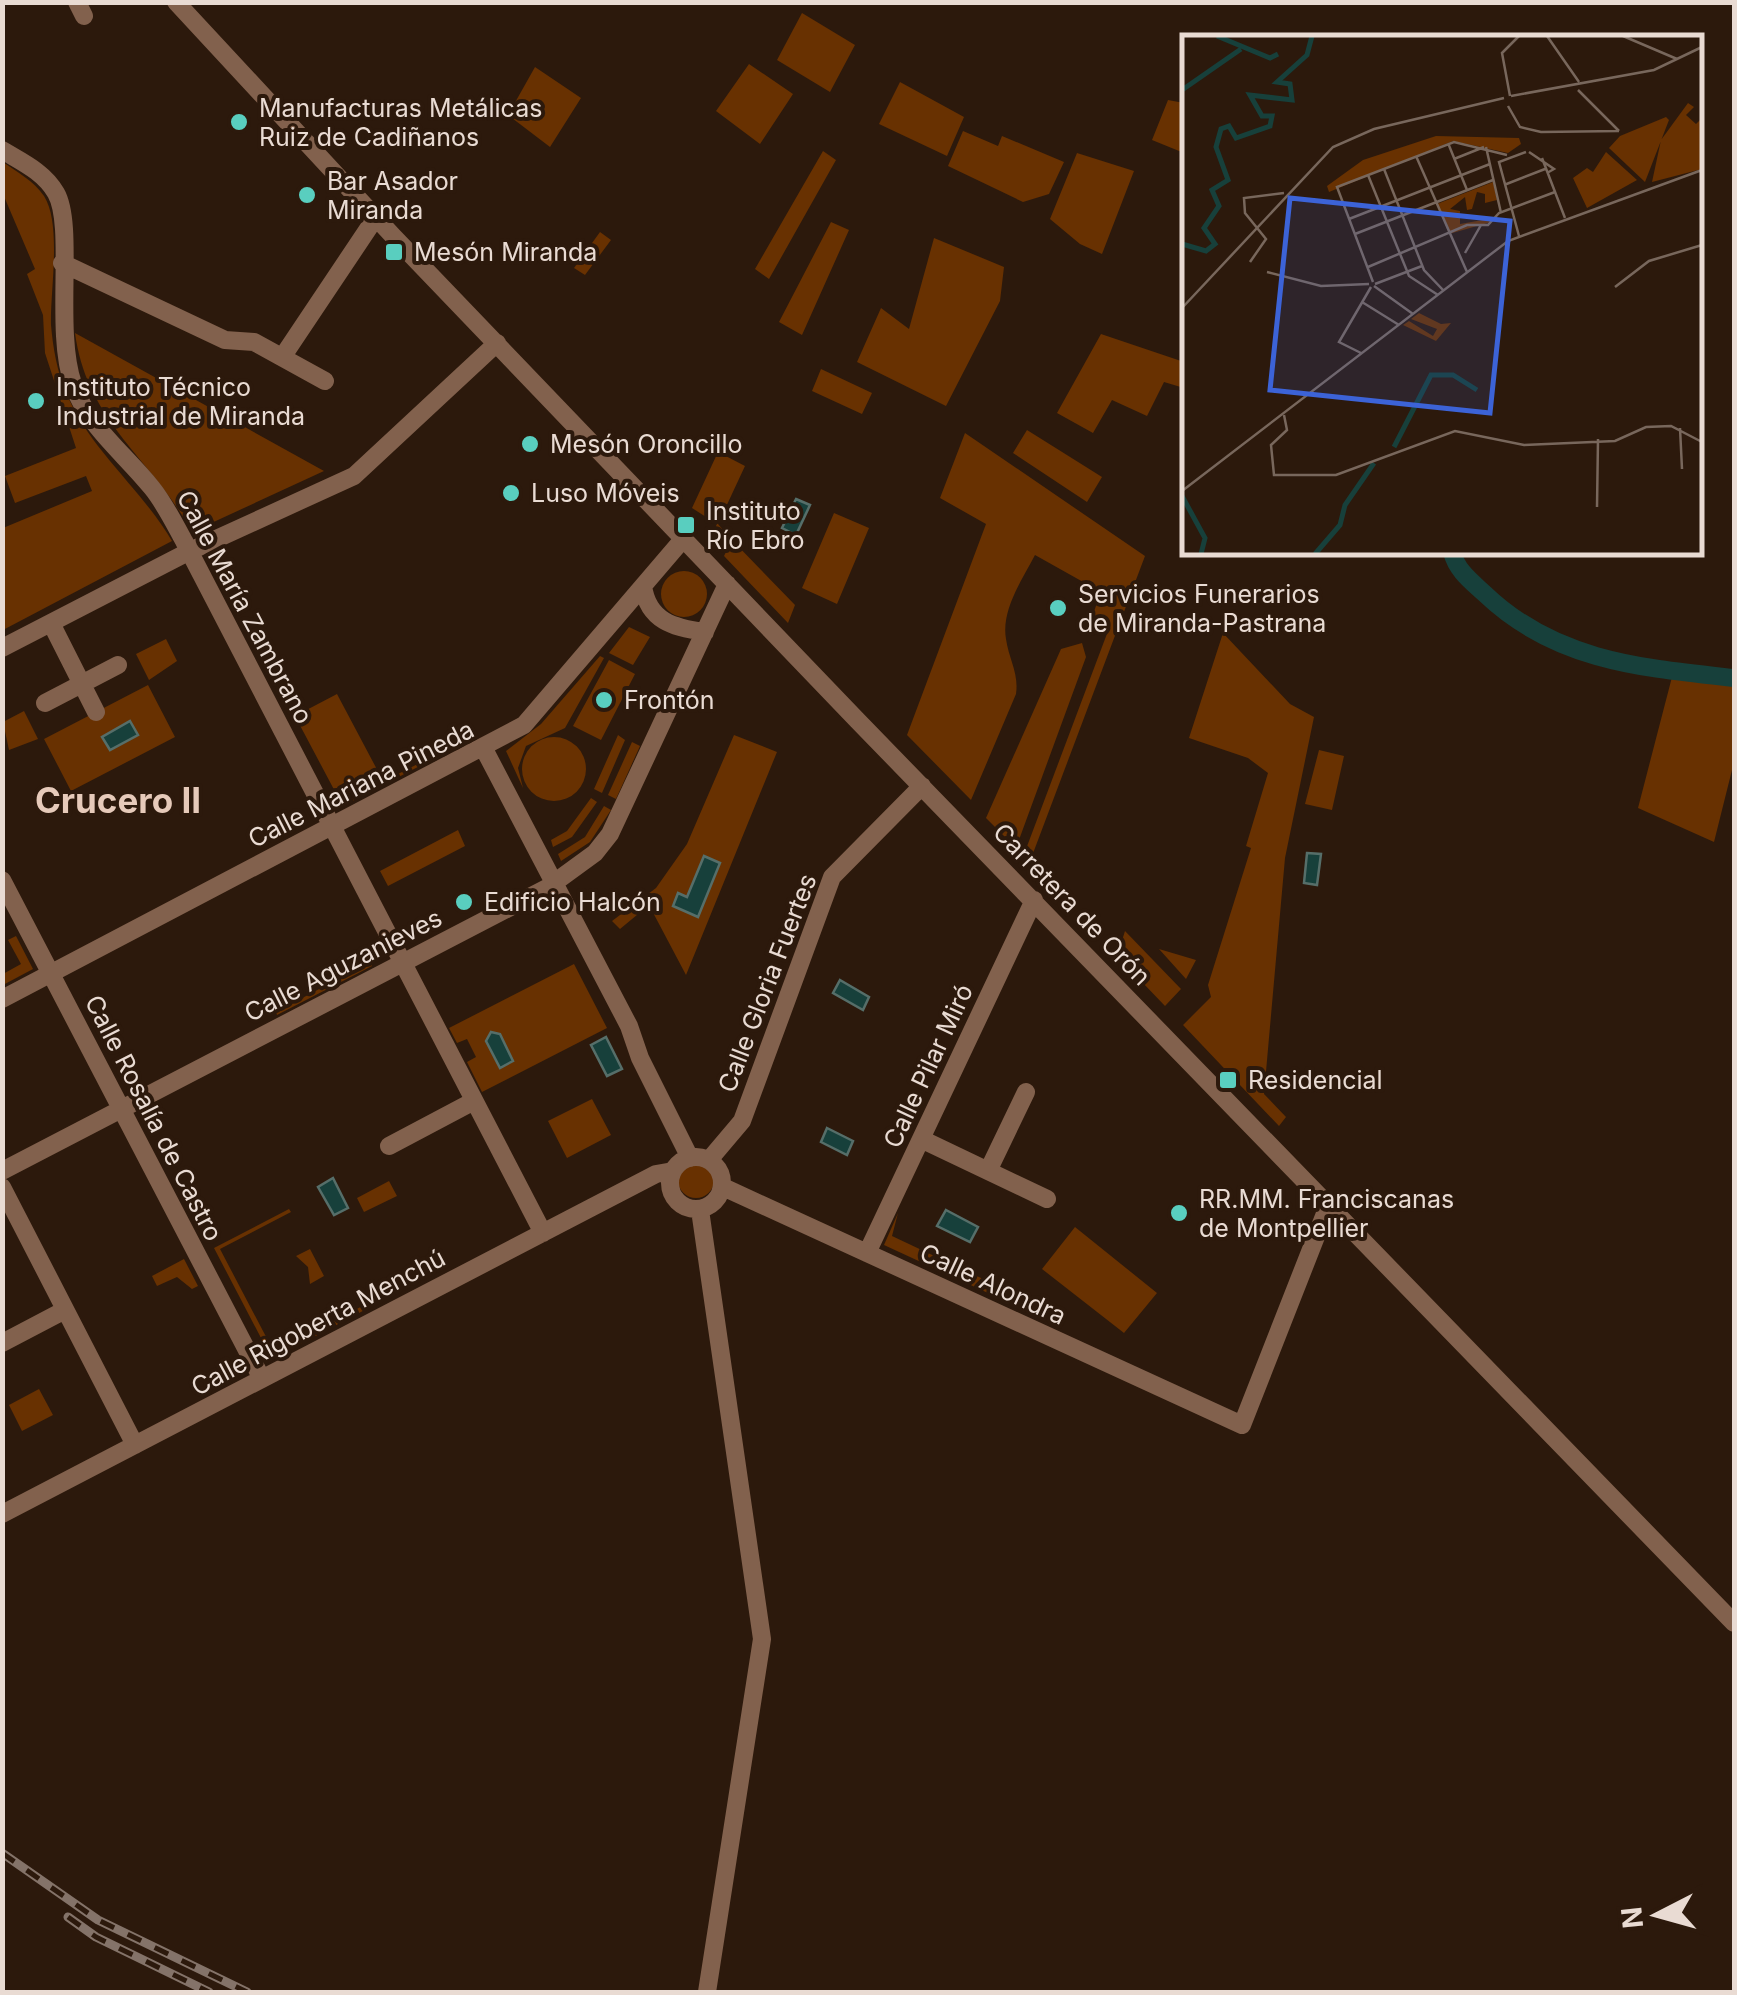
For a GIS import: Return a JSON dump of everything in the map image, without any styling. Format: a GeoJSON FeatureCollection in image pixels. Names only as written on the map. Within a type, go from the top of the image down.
{"type":"FeatureCollection","features":[{"type":"Feature","properties":{"kind":"street","name":"Carretera de Orón"},"geometry":{"type":"LineString","coordinates":[[176,2],[376,218],[727,584],[1734,1622]]}},
{"type":"Feature","properties":{"kind":"street","name":"Calle María Zambrano"},"geometry":{"type":"LineString","coordinates":[[2,150],[39,173],[57,195],[62,338],[75,390],[100,432],[155,491],[190,551],[543,1234]]}},
{"type":"Feature","properties":{"kind":"street"},"geometry":{"type":"LineString","coordinates":[[282,356],[376,218]]}},
{"type":"Feature","properties":{"kind":"street"},"geometry":{"type":"LineString","coordinates":[[62,263],[225,340],[254,342],[325,381]]}},
{"type":"Feature","properties":{"kind":"street"},"geometry":{"type":"LineString","coordinates":[[2,648],[190,551],[364,469],[497,342]]}},
{"type":"Feature","properties":{"kind":"street","name":"Calle Mariana Pineda"},"geometry":{"type":"LineString","coordinates":[[2,999],[484,748],[531,718],[684,538]]}},
{"type":"Feature","properties":{"kind":"street","name":"Calle Aguzanieves"},"geometry":{"type":"LineString","coordinates":[[2,1170],[555,882],[595,853],[610,834],[727,584]]}},
{"type":"Feature","properties":{"kind":"street"},"geometry":{"type":"LineString","coordinates":[[643,586],[649,607],[666,623],[705,632]]}},
{"type":"Feature","properties":{"kind":"street"},"geometry":{"type":"LineString","coordinates":[[51,623],[96,712]]}},
{"type":"Feature","properties":{"kind":"street"},"geometry":{"type":"LineString","coordinates":[[45,702],[118,665]]}},
{"type":"Feature","properties":{"kind":"street"},"geometry":{"type":"LineString","coordinates":[[484,748],[630,1026],[640,1058],[699,1159],[720,1171],[723,1186],[712,1204],[700,1210],[684,1207],[672,1195],[665,1172],[699,1159]]}},
{"type":"Feature","properties":{"kind":"street","name":"Calle Gloria Fuertes"},"geometry":{"type":"LineString","coordinates":[[699,1159],[742,1121],[832,877],[922,786]]}},
{"type":"Feature","properties":{"kind":"street","name":"Calle Rosalía de Castro"},"geometry":{"type":"LineString","coordinates":[[2,880],[262,1380]]}},
{"type":"Feature","properties":{"kind":"street","name":"Calle Pilar Miró"},"geometry":{"type":"LineString","coordinates":[[866,1252],[928,1142],[1034,900]]}},
{"type":"Feature","properties":{"kind":"street"},"geometry":{"type":"LineString","coordinates":[[988,1170],[1026,1092]]}},
{"type":"Feature","properties":{"kind":"street"},"geometry":{"type":"LineString","coordinates":[[389,1146],[474,1101]]}},
{"type":"Feature","properties":{"kind":"street","name":"Calle Pilar Miró"},"geometry":{"type":"LineString","coordinates":[[928,1142],[1047,1199]]}},
{"type":"Feature","properties":{"kind":"street","name":"Calle Rigoberta Menchú"},"geometry":{"type":"LineString","coordinates":[[2,1514],[665,1172]]}},
{"type":"Feature","properties":{"kind":"street","name":"Calle Alondra"},"geometry":{"type":"LineString","coordinates":[[723,1186],[1242,1426],[1328,1206]]}},
{"type":"Feature","properties":{"kind":"street"},"geometry":{"type":"LineString","coordinates":[[2,1187],[135,1445]]}},
{"type":"Feature","properties":{"kind":"street"},"geometry":{"type":"LineString","coordinates":[[700,1210],[762,1639],[707,1992]]}},
{"type":"Feature","properties":{"kind":"street"},"geometry":{"type":"LineString","coordinates":[[2,1342],[66,1310]]}},
{"type":"Feature","properties":{"kind":"shaded area"},"geometry":{"type":"Polygon","coordinates":[[[802,13],[855,45],[830,92],[777,60],[802,13]]]}},
{"type":"Feature","properties":{"kind":"shaded area"},"geometry":{"type":"Polygon","coordinates":[[[749,64],[793,94],[760,144],[716,111],[749,64]]]}},
{"type":"Feature","properties":{"kind":"shaded area"},"geometry":{"type":"Polygon","coordinates":[[[535,67],[581,98],[550,147],[508,115],[535,67]]]}},
{"type":"Feature","properties":{"kind":"shaded area"},"geometry":{"type":"Polygon","coordinates":[[[900,82],[964,117],[947,156],[879,124],[900,82]]]}},
{"type":"Feature","properties":{"kind":"shaded area"},"geometry":{"type":"Polygon","coordinates":[[[1168,100],[1182,103],[1182,152],[1152,140],[1168,100]]]}},
{"type":"Feature","properties":{"kind":"shaded area"},"geometry":{"type":"Polygon","coordinates":[[[963,131],[998,146],[1002,136],[1064,162],[1049,194],[1023,202],[948,166],[963,131]]]}},
{"type":"Feature","properties":{"kind":"shaded area"},"geometry":{"type":"Polygon","coordinates":[[[823,151],[836,160],[769,279],[755,269],[823,151]]]}},
{"type":"Feature","properties":{"kind":"shaded area"},"geometry":{"type":"Polygon","coordinates":[[[1077,153],[1134,171],[1102,254],[1080,244],[1050,219],[1077,153]]]}},
{"type":"Feature","properties":{"kind":"shaded area","name":"Instituto Técnico Industrial de Miranda"},"geometry":{"type":"Polygon","coordinates":[[[3,162],[35,186],[49,208],[54,240],[51,325],[66,392],[87,431],[172,541],[3,630],[3,528],[92,491],[86,476],[15,503],[5,476],[76,448],[45,353],[43,315],[27,274],[35,269],[3,194],[3,162]]]}},
{"type":"Feature","properties":{"kind":"shaded area"},"geometry":{"type":"Polygon","coordinates":[[[831,222],[849,230],[802,335],[779,322],[831,222]]]}},
{"type":"Feature","properties":{"kind":"shaded area"},"geometry":{"type":"Polygon","coordinates":[[[600,232],[611,240],[585,275],[574,268],[600,232]]]}},
{"type":"Feature","properties":{"kind":"shaded area"},"geometry":{"type":"Polygon","coordinates":[[[934,238],[1004,267],[1000,301],[946,406],[857,362],[881,308],[909,329],[934,238]]]}},
{"type":"Feature","properties":{"kind":"shaded area"},"geometry":{"type":"Polygon","coordinates":[[[75,333],[324,471],[192,532],[107,416],[82,364],[75,333]]]}},
{"type":"Feature","properties":{"kind":"shaded area"},"geometry":{"type":"Polygon","coordinates":[[[1101,334],[1182,361],[1182,387],[1164,382],[1147,416],[1112,400],[1093,433],[1057,413],[1101,334]]]}},
{"type":"Feature","properties":{"kind":"shaded area"},"geometry":{"type":"Polygon","coordinates":[[[821,369],[872,393],[862,414],[812,391],[821,369]]]}},
{"type":"Feature","properties":{"kind":"shaded area"},"geometry":{"type":"Polygon","coordinates":[[[1027,430],[1102,477],[1087,502],[1013,453],[1027,430]]]}},
{"type":"Feature","properties":{"kind":"shaded area"},"geometry":{"type":"Polygon","coordinates":[[[965,433],[1145,556],[1029,864],[1023,857],[1108,631],[1092,617],[1101,592],[1035,555],[1014,596],[1005,628],[1016,694],[971,800],[907,735],[986,524],[940,498],[965,433]]]}},
{"type":"Feature","properties":{"kind":"shaded area"},"geometry":{"type":"Polygon","coordinates":[[[718,452],[745,466],[718,524],[724,531],[716,547],[709,540],[717,524],[692,508],[718,452]]]}},
{"type":"Feature","properties":{"kind":"shaded area"},"geometry":{"type":"Polygon","coordinates":[[[834,513],[869,528],[837,604],[802,588],[834,513]]]}},
{"type":"Feature","properties":{"kind":"shaded area"},"geometry":{"type":"Polygon","coordinates":[[[732,540],[795,605],[788,623],[724,556],[732,540]]]}},
{"type":"Feature","properties":{"kind":"shaded area"},"geometry":{"type":"Polygon","coordinates":[[[684,571],[700,578],[707,594],[700,610],[684,617],[668,610],[661,594],[668,578],[684,571]]]}},
{"type":"Feature","properties":{"kind":"shaded area"},"geometry":{"type":"Polygon","coordinates":[[[629,627],[650,637],[633,665],[609,653],[629,627]]]}},
{"type":"Feature","properties":{"kind":"shaded area"},"geometry":{"type":"Polygon","coordinates":[[[1223,633],[1290,704],[1314,717],[1285,858],[1264,1094],[1286,1117],[1279,1126],[1183,1025],[1211,997],[1208,985],[1251,848],[1246,846],[1268,773],[1248,758],[1189,738],[1223,633]]]}},
{"type":"Feature","properties":{"kind":"shaded area"},"geometry":{"type":"Polygon","coordinates":[[[166,639],[177,661],[149,680],[136,654],[166,639]]]}},
{"type":"Feature","properties":{"kind":"shaded area"},"geometry":{"type":"Polygon","coordinates":[[[1082,643],[1086,657],[1016,848],[986,818],[1061,649],[1082,643]]]}},
{"type":"Feature","properties":{"kind":"shaded area"},"geometry":{"type":"Polygon","coordinates":[[[600,656],[604,658],[565,728],[526,746],[518,768],[523,788],[506,751],[541,724],[600,656]]]}},
{"type":"Feature","properties":{"kind":"shaded area","name":"Frontón"},"geometry":{"type":"Polygon","coordinates":[[[609,660],[635,674],[601,740],[573,726],[609,660]]]}},
{"type":"Feature","properties":{"kind":"shaded area"},"geometry":{"type":"Polygon","coordinates":[[[1672,677],[1734,683],[1734,762],[1714,842],[1638,808],[1672,677]]]}},
{"type":"Feature","properties":{"kind":"shaded area"},"geometry":{"type":"Polygon","coordinates":[[[148,685],[175,737],[71,791],[44,739],[148,685]]]}},
{"type":"Feature","properties":{"kind":"shaded area"},"geometry":{"type":"Polygon","coordinates":[[[337,694],[381,777],[339,799],[295,716],[337,694]]]}},
{"type":"Feature","properties":{"kind":"shaded area"},"geometry":{"type":"Polygon","coordinates":[[[24,711],[38,739],[9,750],[3,722],[24,711]]]}},
{"type":"Feature","properties":{"kind":"shaded area"},"geometry":{"type":"Polygon","coordinates":[[[618,735],[625,740],[602,793],[594,789],[618,735]]]}},
{"type":"Feature","properties":{"kind":"shaded area"},"geometry":{"type":"Polygon","coordinates":[[[734,735],[777,752],[686,975],[649,905],[620,929],[612,921],[656,888],[687,844],[734,735]]]}},
{"type":"Feature","properties":{"kind":"shaded area"},"geometry":{"type":"Polygon","coordinates":[[[554,737],[577,746],[586,769],[577,792],[554,801],[531,792],[522,769],[531,746],[554,737]]]}},
{"type":"Feature","properties":{"kind":"shaded area"},"geometry":{"type":"Polygon","coordinates":[[[461,742],[339,808],[337,805],[461,742]]]}},
{"type":"Feature","properties":{"kind":"shaded area"},"geometry":{"type":"Polygon","coordinates":[[[632,742],[640,746],[616,799],[608,795],[632,742]]]}},
{"type":"Feature","properties":{"kind":"shaded area"},"geometry":{"type":"Polygon","coordinates":[[[1319,750],[1344,756],[1332,810],[1305,804],[1319,750]]]}},
{"type":"Feature","properties":{"kind":"shaded area"},"geometry":{"type":"Polygon","coordinates":[[[591,798],[597,802],[572,837],[553,847],[551,840],[567,831],[591,798]]]}},
{"type":"Feature","properties":{"kind":"shaded area"},"geometry":{"type":"Polygon","coordinates":[[[604,806],[611,810],[590,842],[561,861],[558,854],[585,837],[604,806]]]}},
{"type":"Feature","properties":{"kind":"shaded area"},"geometry":{"type":"Polygon","coordinates":[[[458,830],[465,846],[388,886],[380,871],[458,830]]]}},
{"type":"Feature","properties":{"kind":"shaded area"},"geometry":{"type":"Polygon","coordinates":[[[1125,931],[1181,989],[1165,1006],[1117,956],[1125,931]]]}},
{"type":"Feature","properties":{"kind":"shaded area"},"geometry":{"type":"Polygon","coordinates":[[[16,936],[33,969],[3,985],[3,974],[21,964],[8,940],[16,936]]]}},
{"type":"Feature","properties":{"kind":"shaded area"},"geometry":{"type":"Polygon","coordinates":[[[1159,949],[1196,960],[1186,979],[1159,949]]]}},
{"type":"Feature","properties":{"kind":"shaded area"},"geometry":{"type":"Polygon","coordinates":[[[370,962],[372,966],[277,1015],[276,1012],[370,962]]]}},
{"type":"Feature","properties":{"kind":"shaded area"},"geometry":{"type":"Polygon","coordinates":[[[574,964],[607,1028],[482,1092],[467,1062],[476,1057],[467,1039],[457,1043],[449,1028],[574,964]]]}},
{"type":"Feature","properties":{"kind":"shaded area"},"geometry":{"type":"Polygon","coordinates":[[[592,1099],[611,1135],[567,1158],[548,1121],[592,1099]]]}},
{"type":"Feature","properties":{"kind":"shaded area"},"geometry":{"type":"Polygon","coordinates":[[[696,1162],[708,1168],[714,1180],[708,1192],[696,1198],[684,1192],[678,1180],[684,1168],[696,1162]]]}},
{"type":"Feature","properties":{"kind":"shaded area"},"geometry":{"type":"Polygon","coordinates":[[[389,1181],[397,1196],[364,1212],[357,1198],[389,1181]]]}},
{"type":"Feature","properties":{"kind":"shaded area"},"geometry":{"type":"Polygon","coordinates":[[[289,1209],[291,1212],[220,1249],[274,1352],[374,1300],[376,1304],[272,1359],[214,1248],[289,1209]]]}},
{"type":"Feature","properties":{"kind":"shaded area"},"geometry":{"type":"Polygon","coordinates":[[[898,1213],[892,1236],[1017,1295],[1014,1305],[884,1245],[898,1213]]]}},
{"type":"Feature","properties":{"kind":"shaded area"},"geometry":{"type":"Polygon","coordinates":[[[1075,1227],[1157,1293],[1124,1333],[1042,1269],[1075,1227]]]}},
{"type":"Feature","properties":{"kind":"shaded area"},"geometry":{"type":"Polygon","coordinates":[[[310,1249],[324,1276],[310,1284],[308,1267],[296,1256],[310,1249]]]}},
{"type":"Feature","properties":{"kind":"shaded area"},"geometry":{"type":"Polygon","coordinates":[[[184,1259],[198,1286],[192,1289],[177,1277],[157,1286],[152,1276],[184,1259]]]}},
{"type":"Feature","properties":{"kind":"shaded area"},"geometry":{"type":"Polygon","coordinates":[[[39,1389],[53,1415],[22,1431],[9,1405],[39,1389]]]}},
{"type":"Feature","properties":{"kind":"water"},"geometry":{"type":"Polygon","coordinates":[[[796,499],[810,505],[796,535],[782,528],[796,499]]]}},
{"type":"Feature","properties":{"kind":"water"},"geometry":{"type":"Polygon","coordinates":[[[130,721],[138,735],[110,750],[102,737],[130,721]]]}},
{"type":"Feature","properties":{"kind":"water"},"geometry":{"type":"Polygon","coordinates":[[[1307,853],[1321,854],[1317,885],[1304,883],[1307,853]]]}},
{"type":"Feature","properties":{"kind":"water"},"geometry":{"type":"Polygon","coordinates":[[[704,856],[720,863],[698,917],[673,906],[678,893],[687,897],[704,856]]]}},
{"type":"Feature","properties":{"kind":"water"},"geometry":{"type":"Polygon","coordinates":[[[840,980],[869,997],[863,1010],[833,993],[840,980]]]}},
{"type":"Feature","properties":{"kind":"water"},"geometry":{"type":"Polygon","coordinates":[[[491,1032],[500,1034],[513,1061],[500,1068],[486,1041],[491,1032]]]}},
{"type":"Feature","properties":{"kind":"water"},"geometry":{"type":"Polygon","coordinates":[[[606,1037],[622,1069],[607,1076],[591,1045],[606,1037]]]}},
{"type":"Feature","properties":{"kind":"water"},"geometry":{"type":"Polygon","coordinates":[[[827,1128],[853,1141],[847,1155],[821,1142],[827,1128]]]}},
{"type":"Feature","properties":{"kind":"water"},"geometry":{"type":"Polygon","coordinates":[[[333,1178],[348,1208],[334,1215],[318,1187],[333,1178]]]}},
{"type":"Feature","properties":{"kind":"water"},"geometry":{"type":"Polygon","coordinates":[[[946,1210],[978,1227],[970,1242],[937,1226],[946,1210]]]}},
{"type":"Feature","properties":{"kind":"waterway"},"geometry":{"type":"LineString","coordinates":[[1453,555],[1465,575],[1485,594],[1540,634],[1633,665],[1734,678]]}},
{"type":"Feature","properties":{"kind":"railway"},"geometry":{"type":"LineString","coordinates":[[2,1853],[98,1920],[247,1992]]}},
{"type":"Feature","properties":{"kind":"railway"},"geometry":{"type":"LineString","coordinates":[[68,1917],[96,1937],[209,1992]]}},
{"type":"Feature","properties":{"kind":"place","name":"Manufacturas Metálicas Ruiz de Cadiñanos"},"geometry":{"type":"Point","coordinates":[239,122]}},
{"type":"Feature","properties":{"kind":"place","name":"Bar Asador Miranda"},"geometry":{"type":"Point","coordinates":[307,195]}},
{"type":"Feature","properties":{"kind":"place","name":"Mesón Miranda"},"geometry":{"type":"Point","coordinates":[394,252]}},
{"type":"Feature","properties":{"kind":"place","name":"Instituto Técnico Industrial de Miranda"},"geometry":{"type":"Point","coordinates":[36,401]}},
{"type":"Feature","properties":{"kind":"place","name":"Mesón Oroncillo"},"geometry":{"type":"Point","coordinates":[530,444]}},
{"type":"Feature","properties":{"kind":"place","name":"Luso Móveis"},"geometry":{"type":"Point","coordinates":[511,493]}},
{"type":"Feature","properties":{"kind":"place","name":"Instituto Río Ebro"},"geometry":{"type":"Point","coordinates":[686,525]}},
{"type":"Feature","properties":{"kind":"place","name":"Servicios Funerarios de Miranda-Pastrana"},"geometry":{"type":"Point","coordinates":[1058,608]}},
{"type":"Feature","properties":{"kind":"place","name":"Frontón"},"geometry":{"type":"Point","coordinates":[604,700]}},
{"type":"Feature","properties":{"kind":"place","name":"Edificio Halcón"},"geometry":{"type":"Point","coordinates":[464,902]}},
{"type":"Feature","properties":{"kind":"place","name":"Residencial"},"geometry":{"type":"Point","coordinates":[1228,1080]}},
{"type":"Feature","properties":{"kind":"place","name":"RR.MM. Franciscanas de Montpellier"},"geometry":{"type":"Point","coordinates":[1179,1213]}},
{"type":"Feature","properties":{"kind":"district","name":"Crucero II"},"geometry":{"type":"Point","coordinates":[118,801]}}]}
